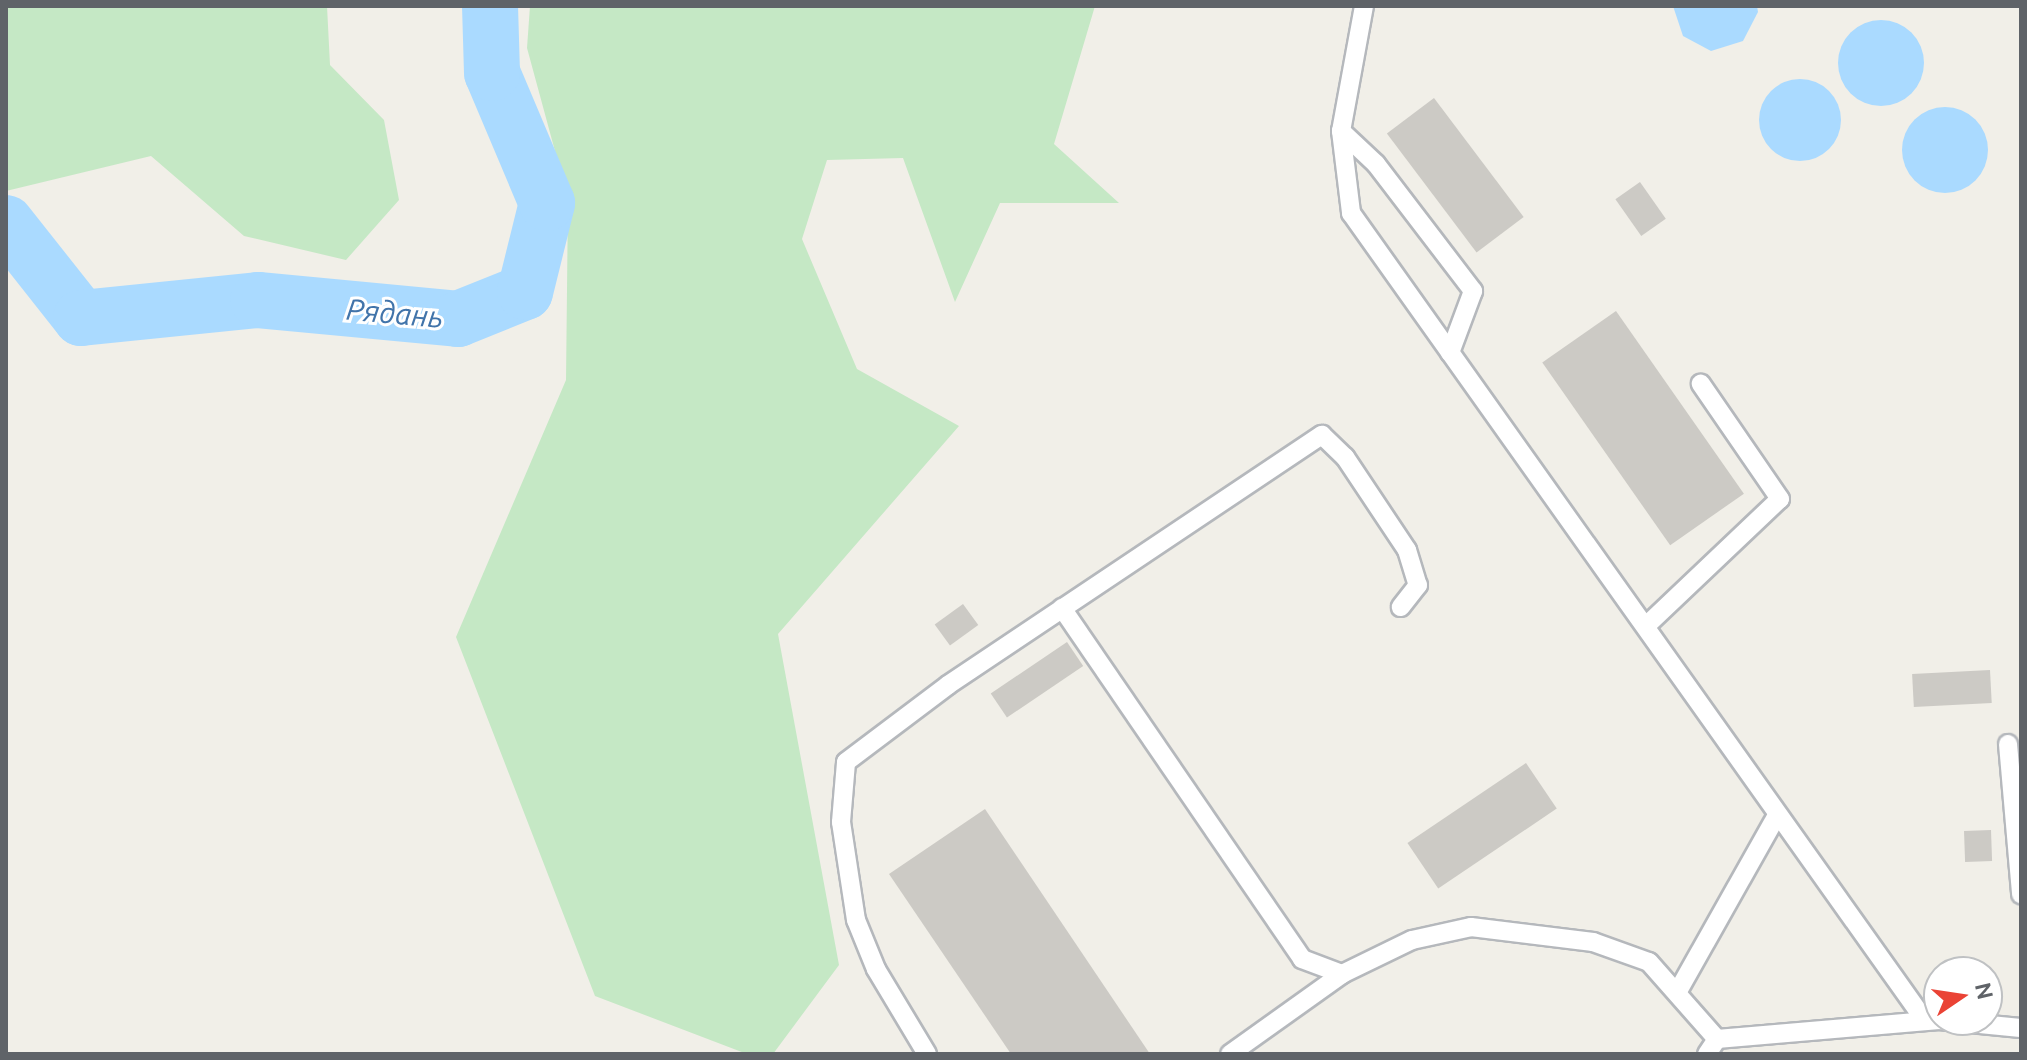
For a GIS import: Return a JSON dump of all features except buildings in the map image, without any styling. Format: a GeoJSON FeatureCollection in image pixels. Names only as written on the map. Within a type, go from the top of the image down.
{"type":"FeatureCollection","features":[{"type":"Feature","properties":{"kind":"lane"},"geometry":{"type":"LineString","coordinates":[[1364,6],[1341,131],[1351,213],[1647,625],[1777,815],[1923,1005]]}},
{"type":"Feature","properties":{"kind":"lane"},"geometry":{"type":"LineString","coordinates":[[1341,131],[1376,164],[1473,291],[1450,353]]}},
{"type":"Feature","properties":{"kind":"lane"},"geometry":{"type":"LineString","coordinates":[[1647,625],[1780,499],[1701,384]]}},
{"type":"Feature","properties":{"kind":"lane"},"geometry":{"type":"LineString","coordinates":[[927,1054],[876,969],[856,920],[841,822],[846,762],[1062,608],[1322,435],[1345,457],[1407,550],[1418,585],[1401,607]]}},
{"type":"Feature","properties":{"kind":"lane"},"geometry":{"type":"LineString","coordinates":[[1062,608],[1267,914],[1302,959],[1342,974]]}},
{"type":"Feature","properties":{"kind":"lane"},"geometry":{"type":"LineString","coordinates":[[2008,744],[2021,894]]}},
{"type":"Feature","properties":{"kind":"lane"},"geometry":{"type":"LineString","coordinates":[[1678,991],[1777,815]]}},
{"type":"Feature","properties":{"kind":"lane"},"geometry":{"type":"LineString","coordinates":[[1230,1054],[1342,974],[1412,940],[1471,927],[1593,942],[1649,962],[1678,991],[1712,1047],[1923,1020]]}},
{"type":"Feature","properties":{"kind":"green space"},"geometry":{"type":"Polygon","coordinates":[[[6,6],[327,6],[330,65],[384,120],[399,200],[346,260],[244,236],[151,156],[6,191],[6,6]]]}},
{"type":"Feature","properties":{"kind":"green space"},"geometry":{"type":"Polygon","coordinates":[[[530,6],[1095,6],[1054,144],[1119,203],[1000,203],[955,302],[903,158],[827,160],[802,239],[857,369],[959,426],[778,634],[839,965],[773,1054],[747,1054],[595,996],[456,637],[566,380],[568,199],[527,48],[530,6]]]}},
{"type":"Feature","properties":{"kind":"water"},"geometry":{"type":"Polygon","coordinates":[[[1673,6],[1757,6],[1758,12],[1743,41],[1711,51],[1683,36],[1673,6]]]}},
{"type":"Feature","properties":{"kind":"water"},"geometry":{"type":"Polygon","coordinates":[[[1881,20],[1898,23],[1912,32],[1921,46],[1924,63],[1921,80],[1912,94],[1898,103],[1881,106],[1864,103],[1850,94],[1841,80],[1838,63],[1841,46],[1850,32],[1864,23],[1881,20]]]}},
{"type":"Feature","properties":{"kind":"water"},"geometry":{"type":"Polygon","coordinates":[[[1800,79],[1816,82],[1829,91],[1838,104],[1841,120],[1838,136],[1829,149],[1816,158],[1800,161],[1784,158],[1771,149],[1762,136],[1759,120],[1762,104],[1771,91],[1784,82],[1800,79]]]}},
{"type":"Feature","properties":{"kind":"water"},"geometry":{"type":"Polygon","coordinates":[[[1945,107],[1962,110],[1976,119],[1985,133],[1988,150],[1985,167],[1976,181],[1962,190],[1945,193],[1928,190],[1914,181],[1905,167],[1902,150],[1905,133],[1914,119],[1928,110],[1945,107]]]}},
{"type":"Feature","properties":{"kind":"waterway","name":"Рядань"},"geometry":{"type":"LineString","coordinates":[[6,223],[81,318],[258,300],[458,319],[525,292],[547,203],[492,73],[490,6]]}}]}
